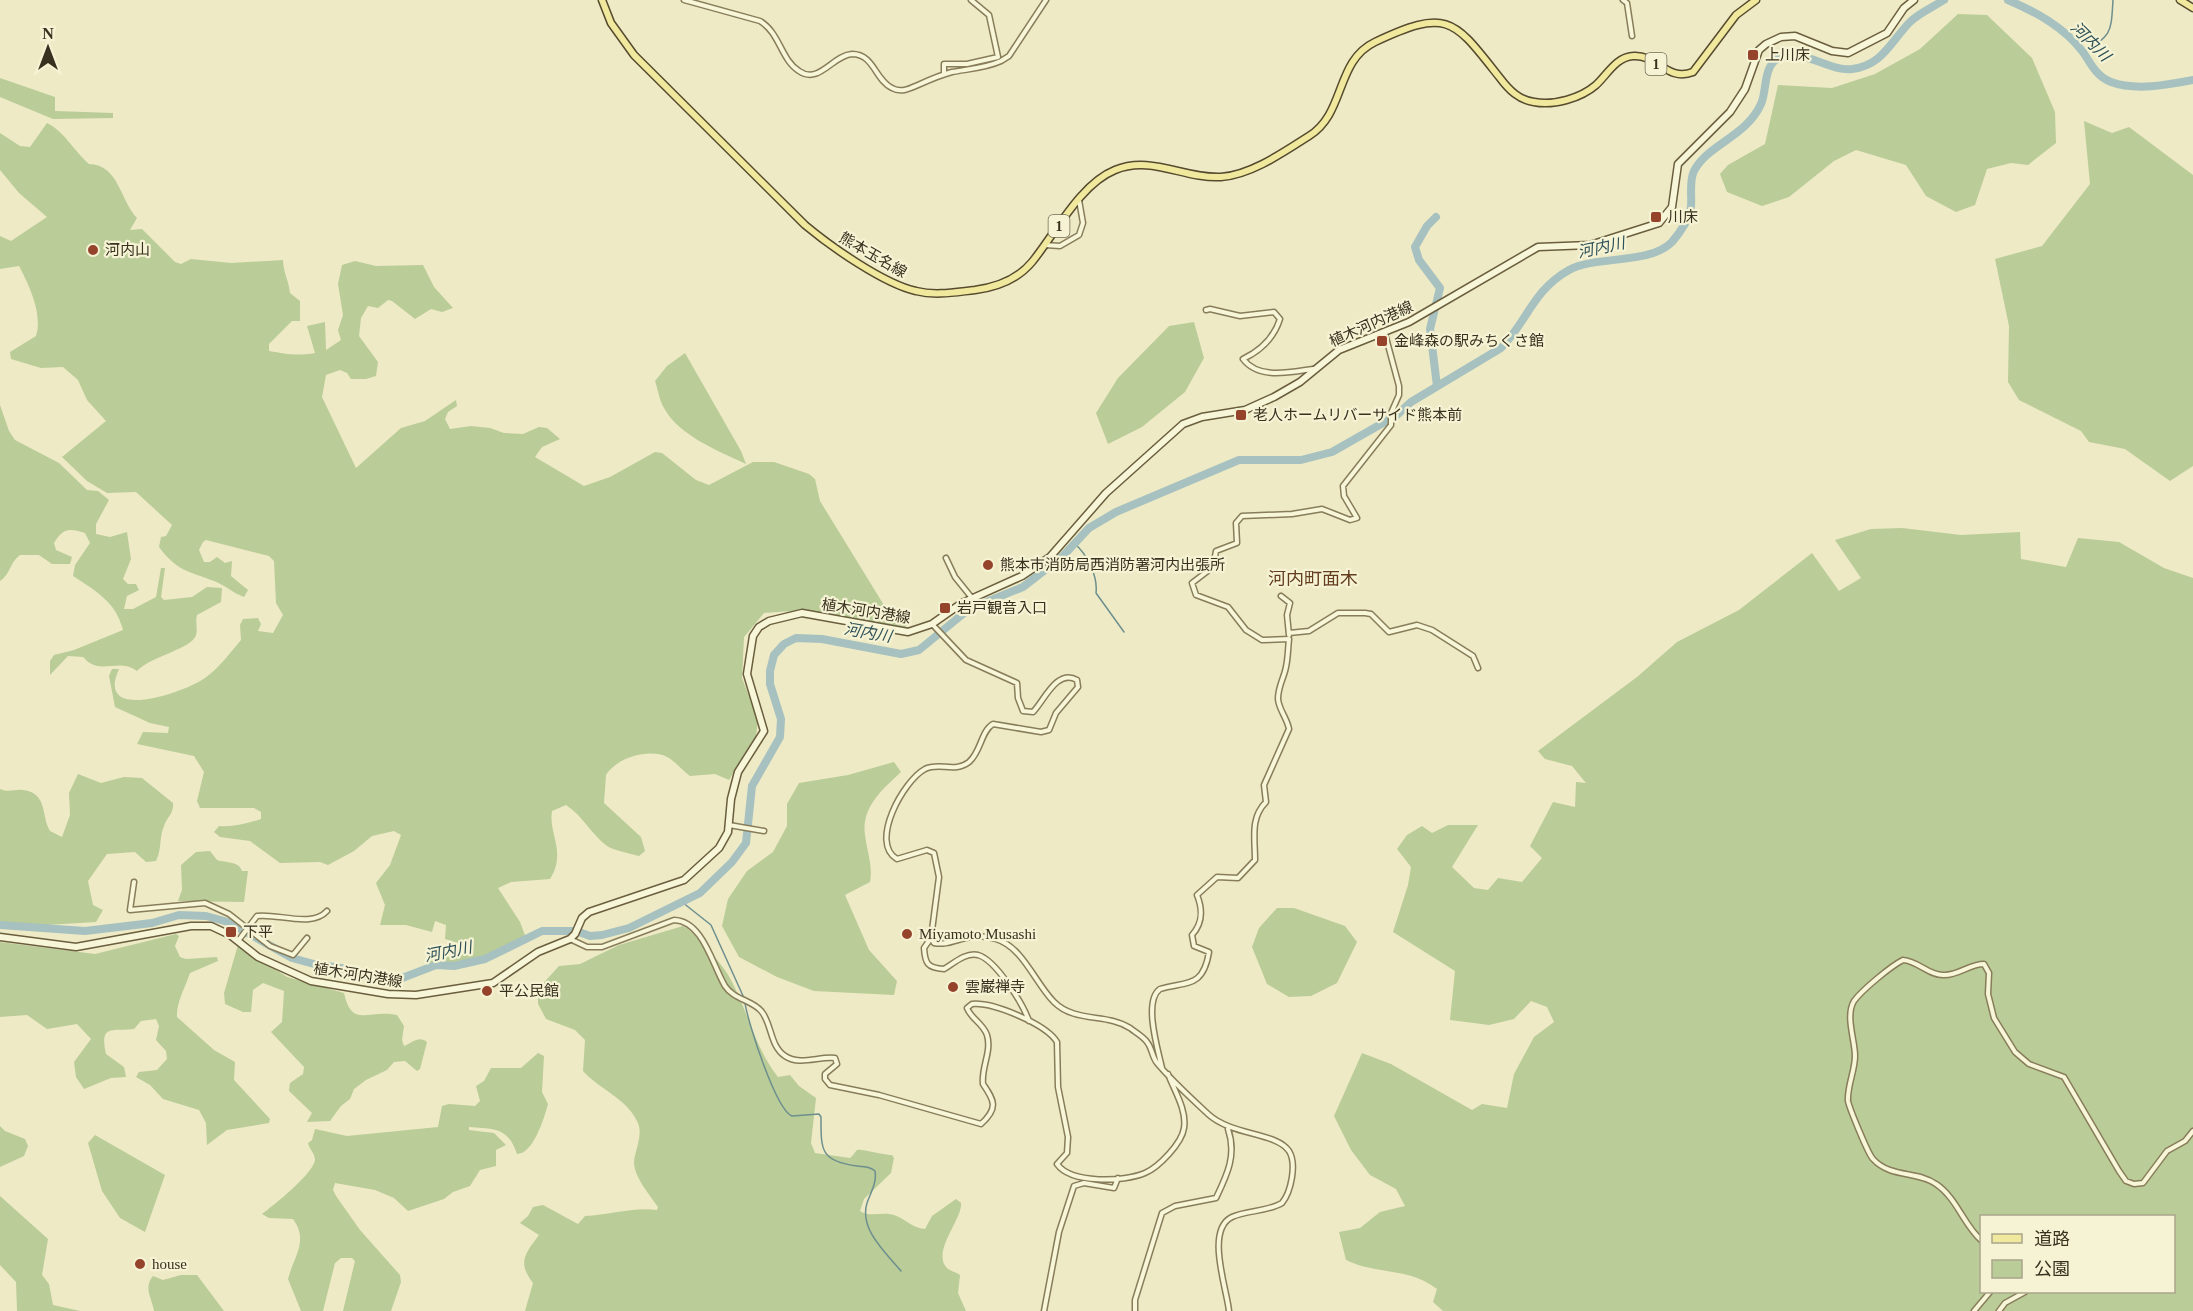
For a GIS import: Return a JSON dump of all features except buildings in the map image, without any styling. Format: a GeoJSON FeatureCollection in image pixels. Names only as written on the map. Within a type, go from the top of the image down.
{"type":"FeatureCollection","features":[{"type":"Feature","properties":{"kind":"main road","name":"熊本玉名線"},"geometry":{"type":"LineString","coordinates":[[602,0],[610,23],[625,45],[805,225],[833,247],[892,282],[914,291],[935,294],[982,289],[1003,283],[1023,271],[1097,180],[1125,166],[1147,164],[1200,176],[1235,175],[1311,135],[1323,125],[1334,108],[1348,67],[1364,49],[1420,25],[1446,24],[1466,35],[1509,89],[1526,100],[1548,103],[1585,93],[1620,61],[1632,56],[1644,57],[1674,75],[1692,72],[1736,15],[1756,0]]}},
{"type":"Feature","properties":{"kind":"main road","name":"植木河内港線"},"geometry":{"type":"LineString","coordinates":[[0,938],[76,947],[200,925],[221,930],[239,940],[258,957],[310,981],[398,995],[416,995],[493,983],[538,952],[572,937],[582,918],[589,912],[684,880],[725,841],[731,799],[738,772],[764,731],[747,674],[749,649],[759,627],[769,621],[802,613],[908,632],[934,627],[972,598],[1022,576],[1050,557],[1106,493],[1183,424],[1202,417],[1234,412],[1257,405],[1300,382],[1339,350],[1385,334],[1538,247],[1590,245],[1659,223],[1671,207],[1678,164],[1730,112],[1744,89],[1760,50],[1766,44],[1780,37],[1795,36],[1832,51],[1848,53],[1887,33],[1904,8],[1914,0]]}},
{"type":"Feature","properties":{"kind":"main road"},"geometry":{"type":"LineString","coordinates":[[2180,0],[2193,8]]}},
{"type":"Feature","properties":{"kind":"street"},"geometry":{"type":"LineString","coordinates":[[684,0],[760,21],[768,26],[790,63],[802,73],[816,74],[849,54],[865,57],[882,80],[898,90],[906,90],[944,74],[1001,61],[1009,56],[1046,0]]}},
{"type":"Feature","properties":{"kind":"street"},"geometry":{"type":"LineString","coordinates":[[944,74],[944,64],[967,64],[998,57],[989,15],[971,0]]}},
{"type":"Feature","properties":{"kind":"street"},"geometry":{"type":"LineString","coordinates":[[1623,0],[1627,3],[1632,36]]}},
{"type":"Feature","properties":{"kind":"street"},"geometry":{"type":"LineString","coordinates":[[1045,245],[1060,246],[1079,235],[1083,223],[1079,200]]}},
{"type":"Feature","properties":{"kind":"street"},"geometry":{"type":"LineString","coordinates":[[1206,310],[1240,316],[1274,312],[1280,320],[1269,340],[1256,353],[1243,359],[1256,370],[1272,374],[1314,369]]}},
{"type":"Feature","properties":{"kind":"street"},"geometry":{"type":"LineString","coordinates":[[1385,334],[1399,386],[1399,395],[1390,413],[1391,425],[1343,486],[1344,496],[1356,514],[1354,520],[1322,509],[1292,514],[1242,516],[1236,523],[1237,543],[1216,551],[1213,567],[1192,583],[1196,595],[1228,607],[1246,630],[1262,640],[1309,631],[1338,613],[1365,613],[1371,614],[1389,632],[1417,625],[1432,630],[1473,656],[1478,668]]}},
{"type":"Feature","properties":{"kind":"street"},"geometry":{"type":"LineString","coordinates":[[946,558],[955,577],[972,598]]}},
{"type":"Feature","properties":{"kind":"street"},"geometry":{"type":"LineString","coordinates":[[1162,1068],[1155,1038],[1153,997],[1160,989],[1183,986],[1195,981],[1208,960],[1209,952],[1194,946],[1192,935],[1199,928],[1202,912],[1197,894],[1217,877],[1238,878],[1255,860],[1255,820],[1258,810],[1266,802],[1264,785],[1289,729],[1288,720],[1279,707],[1278,700],[1281,680],[1286,670],[1287,615],[1290,603],[1281,596]]}},
{"type":"Feature","properties":{"kind":"street"},"geometry":{"type":"LineString","coordinates":[[934,627],[942,638],[966,660],[1017,683],[1019,705],[1029,713],[1040,705],[1057,681],[1072,677],[1078,683],[1056,713],[1049,730],[1041,732],[993,724],[988,727],[972,760],[959,767],[935,765],[918,773],[899,795],[886,845],[890,854],[897,859],[927,850],[934,853],[939,877],[931,938],[924,948],[925,962],[928,966],[944,969],[964,956],[978,955],[997,970],[1023,1006],[1029,1021]]}},
{"type":"Feature","properties":{"kind":"street"},"geometry":{"type":"LineString","coordinates":[[729,825],[764,831]]}},
{"type":"Feature","properties":{"kind":"street"},"geometry":{"type":"LineString","coordinates":[[134,882],[130,910],[205,903],[229,914],[270,946],[293,955],[307,938]]}},
{"type":"Feature","properties":{"kind":"street"},"geometry":{"type":"LineString","coordinates":[[239,940],[254,918],[260,915],[316,918],[327,911]]}},
{"type":"Feature","properties":{"kind":"street"},"geometry":{"type":"LineString","coordinates":[[572,937],[587,947],[603,947],[674,920],[691,924],[729,992],[762,1011],[776,1046],[785,1056],[804,1061],[835,1058],[837,1064],[825,1074],[825,1079],[830,1085],[879,1095],[981,1124],[988,1118],[994,1104],[994,1099],[982,1084],[989,1047],[984,1027],[969,1014],[967,1008],[972,1004],[981,1003],[1029,1021],[1052,1034],[1058,1046],[1058,1087],[1068,1137],[1067,1153],[1057,1164],[1067,1174],[1107,1180],[1138,1176],[1155,1167],[1169,1152],[1184,1129],[1183,1113],[1167,1072]]}},
{"type":"Feature","properties":{"kind":"street"},"geometry":{"type":"LineString","coordinates":[[931,938],[934,943],[942,945],[972,935],[997,939],[1020,957],[1053,1002],[1084,1018],[1120,1023],[1130,1028],[1148,1042],[1155,1061],[1209,1115],[1228,1129],[1278,1142],[1290,1153],[1292,1172],[1286,1198],[1282,1203],[1231,1217],[1222,1229],[1218,1256],[1229,1311]]}},
{"type":"Feature","properties":{"kind":"street"},"geometry":{"type":"LineString","coordinates":[[1980,1238],[1937,1184],[1898,1173],[1880,1165],[1866,1148],[1860,1127],[1848,1103],[1855,1058],[1851,1009],[1854,1001],[1903,960],[1912,960],[1940,975],[1952,975],[1984,964],[1989,973],[1988,994],[1994,1018],[2015,1052],[2029,1064],[2064,1077],[2126,1181],[2134,1184],[2143,1183],[2167,1151],[2185,1141],[2193,1131]]}},
{"type":"Feature","properties":{"kind":"street"},"geometry":{"type":"LineString","coordinates":[[1135,1311],[1135,1300],[1162,1213],[1175,1206],[1216,1198],[1228,1176],[1232,1140],[1228,1129]]}},
{"type":"Feature","properties":{"kind":"street"},"geometry":{"type":"LineString","coordinates":[[1044,1311],[1059,1232],[1074,1186],[1084,1183],[1114,1188],[1118,1178]]}},
{"type":"Feature","properties":{"kind":"street"},"geometry":{"type":"LineString","coordinates":[[1974,1311],[1989,1293]]}},
{"type":"Feature","properties":{"kind":"street"},"geometry":{"type":"LineString","coordinates":[[1999,1311],[2005,1303],[2023,1293]]}},
{"type":"Feature","properties":{"kind":"green space"},"geometry":{"type":"Polygon","coordinates":[[[1958,14],[1987,15],[2032,58],[2055,112],[2056,143],[2028,165],[2011,163],[1987,169],[1975,205],[1956,212],[1926,196],[1906,165],[1856,150],[1834,161],[1789,197],[1762,206],[1727,192],[1720,174],[1728,165],[1765,144],[1778,85],[1832,88],[1875,74],[1920,49],[1958,14]]]}},
{"type":"Feature","properties":{"kind":"green space"},"geometry":{"type":"Polygon","coordinates":[[[0,78],[55,97],[55,111],[113,113],[113,118],[53,119],[0,97],[0,78]]]}},
{"type":"Feature","properties":{"kind":"green space"},"geometry":{"type":"Polygon","coordinates":[[[2084,121],[2112,133],[2129,127],[2193,175],[2193,466],[2170,481],[2125,449],[2089,442],[2081,431],[2019,400],[2008,382],[2009,326],[1995,259],[2042,246],[2090,184],[2084,121]]]}},
{"type":"Feature","properties":{"kind":"green space"},"geometry":{"type":"Polygon","coordinates":[[[47,123],[59,131],[89,164],[107,170],[137,218],[130,230],[142,229],[175,262],[181,264],[191,259],[231,263],[283,260],[290,293],[300,301],[300,321],[292,321],[269,344],[269,351],[292,354],[315,353],[307,326],[325,322],[326,350],[341,340],[338,330],[343,315],[338,284],[342,265],[355,261],[376,266],[423,265],[434,287],[453,308],[442,312],[431,309],[415,319],[392,301],[388,300],[378,308],[368,306],[361,318],[359,336],[378,362],[376,376],[351,379],[347,373],[340,370],[326,375],[322,397],[356,468],[401,428],[425,421],[456,400],[457,406],[448,412],[445,419],[450,429],[471,426],[490,428],[504,433],[523,434],[539,427],[547,428],[560,439],[542,447],[535,457],[584,486],[610,477],[655,452],[662,453],[696,480],[709,485],[753,462],[774,462],[809,474],[815,479],[820,501],[890,615],[906,618],[906,630],[818,613],[764,613],[744,637],[742,678],[758,720],[756,736],[729,780],[715,774],[690,776],[670,759],[660,754],[642,754],[625,759],[606,775],[604,803],[641,837],[645,851],[639,856],[607,846],[566,805],[552,811],[551,819],[557,860],[550,879],[511,882],[498,888],[520,922],[526,938],[505,953],[480,962],[454,965],[428,964],[425,960],[462,955],[455,942],[445,939],[446,925],[435,921],[432,932],[406,925],[380,925],[385,905],[376,883],[390,865],[401,835],[394,831],[372,836],[354,851],[328,865],[320,862],[280,863],[250,841],[220,837],[214,832],[219,826],[240,825],[261,819],[261,812],[254,808],[200,808],[197,801],[204,772],[194,756],[137,744],[143,732],[168,733],[169,727],[150,723],[115,707],[109,676],[112,669],[119,669],[115,686],[119,696],[130,700],[163,696],[195,684],[215,670],[241,640],[240,625],[243,619],[258,618],[261,624],[258,631],[273,633],[283,615],[276,603],[274,561],[269,556],[206,540],[203,542],[199,550],[204,562],[210,562],[217,557],[225,563],[232,561],[231,576],[248,590],[244,597],[218,583],[189,572],[171,561],[159,547],[161,537],[166,536],[172,525],[136,492],[107,493],[87,481],[62,457],[106,421],[87,400],[78,380],[63,367],[41,368],[11,359],[10,352],[36,336],[38,318],[31,291],[19,266],[0,269],[0,236],[11,241],[47,217],[19,193],[0,170],[0,133],[20,146],[30,147],[47,123]]]}},
{"type":"Feature","properties":{"kind":"green space"},"geometry":{"type":"Polygon","coordinates":[[[1194,322],[1204,358],[1185,392],[1142,427],[1108,444],[1096,413],[1118,378],[1169,326],[1194,322]]]}},
{"type":"Feature","properties":{"kind":"green space"},"geometry":{"type":"Polygon","coordinates":[[[685,353],[741,451],[746,464],[689,435],[679,427],[664,408],[655,381],[667,366],[685,353]]]}},
{"type":"Feature","properties":{"kind":"green space"},"geometry":{"type":"Polygon","coordinates":[[[0,405],[9,431],[15,440],[59,463],[87,490],[98,491],[109,500],[96,524],[96,534],[110,537],[127,532],[131,559],[123,579],[128,584],[136,584],[139,590],[127,596],[124,609],[133,609],[156,597],[161,568],[165,568],[161,597],[164,600],[192,597],[207,587],[222,588],[221,602],[197,615],[197,633],[193,640],[137,671],[124,666],[95,665],[83,657],[68,656],[50,675],[50,661],[54,655],[74,650],[123,630],[120,620],[104,598],[73,576],[75,565],[90,543],[85,533],[67,530],[60,534],[54,543],[56,550],[72,557],[70,564],[52,564],[39,555],[20,555],[0,581],[0,405]]]}},
{"type":"Feature","properties":{"kind":"green space"},"geometry":{"type":"Polygon","coordinates":[[[1902,528],[1961,535],[2020,532],[2021,559],[2066,567],[2078,538],[2119,542],[2164,568],[2193,578],[2193,1311],[1443,1311],[1433,1302],[1437,1289],[1426,1282],[1404,1274],[1357,1265],[1346,1260],[1339,1232],[1360,1228],[1380,1212],[1405,1206],[1396,1189],[1370,1175],[1351,1150],[1334,1116],[1362,1053],[1391,1064],[1472,1110],[1482,1104],[1507,1108],[1514,1074],[1534,1037],[1554,1022],[1547,1007],[1531,1001],[1514,1019],[1489,1025],[1450,1020],[1455,971],[1393,932],[1408,885],[1411,867],[1397,849],[1407,835],[1422,826],[1432,833],[1448,825],[1478,825],[1452,867],[1474,888],[1488,890],[1498,878],[1522,882],[1542,858],[1530,846],[1553,802],[1575,807],[1576,782],[1586,783],[1572,766],[1545,759],[1538,751],[1637,677],[1677,642],[1739,610],[1812,553],[1839,591],[1861,578],[1835,540],[1871,529],[1902,528]]]}},
{"type":"Feature","properties":{"kind":"green space"},"geometry":{"type":"Polygon","coordinates":[[[894,762],[901,772],[875,799],[866,816],[865,835],[870,864],[870,882],[845,895],[869,950],[897,981],[894,995],[814,991],[777,977],[739,957],[722,926],[728,899],[747,871],[773,852],[787,826],[787,804],[799,783],[848,775],[894,762]]]}},
{"type":"Feature","properties":{"kind":"green space"},"geometry":{"type":"Polygon","coordinates":[[[78,774],[101,783],[124,777],[142,778],[173,803],[171,813],[162,830],[156,861],[146,862],[135,852],[107,854],[88,881],[93,905],[103,910],[96,922],[29,926],[0,922],[0,789],[31,792],[40,800],[50,831],[62,837],[70,815],[69,793],[78,774]]]}},
{"type":"Feature","properties":{"kind":"green space"},"geometry":{"type":"Polygon","coordinates":[[[210,851],[217,860],[238,865],[242,871],[248,871],[244,902],[178,901],[182,890],[181,865],[196,852],[210,851]]]}},
{"type":"Feature","properties":{"kind":"green space"},"geometry":{"type":"Polygon","coordinates":[[[1277,908],[1294,908],[1345,926],[1357,942],[1337,983],[1311,996],[1289,997],[1267,984],[1252,947],[1259,928],[1277,908]]]}},
{"type":"Feature","properties":{"kind":"green space"},"geometry":{"type":"Polygon","coordinates":[[[683,926],[694,934],[728,975],[758,1043],[778,1077],[790,1075],[799,1086],[816,1098],[811,1143],[815,1153],[850,1158],[859,1150],[892,1155],[894,1158],[891,1173],[864,1199],[860,1211],[868,1214],[894,1215],[916,1227],[925,1229],[932,1216],[956,1199],[961,1203],[945,1244],[943,1261],[948,1269],[960,1275],[958,1293],[966,1311],[525,1311],[533,1283],[525,1269],[525,1258],[539,1235],[520,1223],[533,1207],[543,1205],[578,1224],[585,1216],[657,1210],[658,1207],[643,1186],[635,1168],[640,1131],[637,1121],[626,1106],[583,1071],[585,1040],[575,1030],[546,1019],[538,1004],[538,989],[559,966],[580,964],[619,945],[683,926]]]}},
{"type":"Feature","properties":{"kind":"green space"},"geometry":{"type":"Polygon","coordinates":[[[176,934],[179,936],[175,946],[180,957],[186,959],[217,957],[218,961],[190,973],[179,1001],[177,1017],[214,1050],[235,1062],[234,1080],[270,1119],[269,1123],[227,1130],[207,1145],[206,1123],[199,1110],[163,1099],[150,1085],[136,1077],[139,1072],[157,1070],[167,1059],[166,1051],[156,1040],[159,1026],[156,1019],[141,1021],[134,1029],[114,1030],[106,1033],[104,1044],[106,1054],[124,1067],[126,1077],[111,1078],[84,1089],[76,1077],[74,1062],[91,1039],[77,1024],[47,1029],[27,1015],[0,1017],[0,942],[95,954],[176,934]]]}},
{"type":"Feature","properties":{"kind":"green space"},"geometry":{"type":"Polygon","coordinates":[[[238,945],[287,977],[344,993],[347,1004],[357,1014],[397,1015],[404,1026],[402,1040],[404,1046],[418,1039],[427,1042],[420,1069],[417,1071],[405,1061],[394,1062],[387,1070],[366,1080],[354,1089],[350,1099],[341,1106],[330,1121],[307,1122],[312,1113],[289,1091],[290,1083],[303,1074],[304,1067],[271,1032],[282,1022],[284,991],[263,983],[253,990],[251,1012],[243,1012],[225,1004],[224,993],[238,945]]]}},
{"type":"Feature","properties":{"kind":"green space"},"geometry":{"type":"Polygon","coordinates":[[[538,1053],[544,1056],[542,1092],[548,1104],[537,1135],[528,1148],[517,1154],[509,1139],[499,1131],[469,1127],[469,1130],[494,1133],[506,1145],[496,1150],[496,1166],[480,1170],[470,1186],[453,1192],[444,1199],[408,1211],[394,1198],[375,1190],[335,1183],[333,1190],[336,1196],[360,1230],[400,1275],[401,1282],[391,1311],[343,1311],[355,1261],[352,1258],[341,1258],[335,1263],[323,1311],[301,1311],[288,1279],[299,1249],[298,1227],[293,1219],[269,1218],[262,1214],[292,1189],[313,1166],[315,1158],[308,1143],[312,1140],[315,1129],[347,1136],[438,1127],[442,1106],[449,1104],[475,1106],[480,1101],[476,1086],[484,1081],[491,1068],[521,1068],[538,1053]]]}},
{"type":"Feature","properties":{"kind":"green space"},"geometry":{"type":"Polygon","coordinates":[[[0,1126],[5,1131],[25,1139],[28,1146],[24,1156],[0,1167],[0,1126]]]}},
{"type":"Feature","properties":{"kind":"green space"},"geometry":{"type":"Polygon","coordinates":[[[95,1135],[165,1175],[145,1232],[120,1218],[102,1191],[88,1143],[95,1135]]]}},
{"type":"Feature","properties":{"kind":"green space"},"geometry":{"type":"Polygon","coordinates":[[[0,1196],[48,1239],[42,1275],[49,1284],[53,1305],[80,1311],[17,1311],[16,1282],[0,1265],[0,1196]]]}},
{"type":"Feature","properties":{"kind":"green space"},"geometry":{"type":"Polygon","coordinates":[[[181,1275],[197,1275],[224,1311],[154,1311],[148,1289],[153,1276],[163,1280],[181,1275]]]}},
{"type":"Feature","properties":{"kind":"waterway","name":"河内川"},"geometry":{"type":"LineString","coordinates":[[0,925],[85,931],[152,923],[179,915],[206,916],[228,922],[292,958],[348,969],[372,978],[397,980],[436,965],[454,966],[485,959],[542,931],[576,931],[590,936],[629,928],[700,893],[732,862],[746,843],[752,786],[780,737],[781,719],[770,684],[770,671],[774,655],[784,644],[796,638],[822,639],[901,654],[919,650],[969,609],[1023,587],[1063,556],[1089,528],[1116,512],[1239,460],[1301,460],[1332,452],[1397,415],[1411,402],[1501,348],[1547,287],[1569,270],[1581,265],[1650,254],[1672,242],[1689,215],[1694,171],[1708,154],[1737,133],[1754,115],[1763,99],[1769,68],[1777,59],[1795,55],[1843,69],[1863,67],[1886,51],[1914,19],[1944,0]]}},
{"type":"Feature","properties":{"kind":"waterway","name":"河内川"},"geometry":{"type":"LineString","coordinates":[[2008,0],[2039,15],[2067,35],[2098,73],[2111,82],[2141,87],[2193,80]]}},
{"type":"Feature","properties":{"kind":"waterway"},"geometry":{"type":"LineString","coordinates":[[2082,52],[2099,42],[2108,32],[2112,20],[2113,0]]}},
{"type":"Feature","properties":{"kind":"waterway"},"geometry":{"type":"LineString","coordinates":[[1436,217],[1427,226],[1415,247],[1419,260],[1440,288],[1430,329],[1437,386]]}},
{"type":"Feature","properties":{"kind":"waterway"},"geometry":{"type":"LineString","coordinates":[[1074,543],[1091,566],[1096,593],[1124,632]]}},
{"type":"Feature","properties":{"kind":"waterway"},"geometry":{"type":"LineString","coordinates":[[682,902],[711,925],[744,998]]}},
{"type":"Feature","properties":{"kind":"waterway"},"geometry":{"type":"LineString","coordinates":[[745,1003],[764,1065],[778,1099],[786,1110],[792,1116],[819,1114],[821,1138],[829,1157],[845,1164],[869,1167],[875,1171],[874,1183],[867,1203],[867,1222],[875,1240],[901,1271]]}},
{"type":"Feature","properties":{"kind":"place","name":"上川床"},"geometry":{"type":"Point","coordinates":[1753,55]}},
{"type":"Feature","properties":{"kind":"place","name":"川床"},"geometry":{"type":"Point","coordinates":[1656,217]}},
{"type":"Feature","properties":{"kind":"place","name":"河内山"},"geometry":{"type":"Point","coordinates":[93,250]}},
{"type":"Feature","properties":{"kind":"place","name":"金峰森の駅みちくさ館"},"geometry":{"type":"Point","coordinates":[1382,341]}},
{"type":"Feature","properties":{"kind":"place","name":"老人ホームリバーサイド熊本前"},"geometry":{"type":"Point","coordinates":[1241,415]}},
{"type":"Feature","properties":{"kind":"place","name":"熊本市消防局西消防署河内出張所"},"geometry":{"type":"Point","coordinates":[988,565]}},
{"type":"Feature","properties":{"kind":"place","name":"岩戸観音入口"},"geometry":{"type":"Point","coordinates":[945,608]}},
{"type":"Feature","properties":{"kind":"place","name":"下平"},"geometry":{"type":"Point","coordinates":[231,932]}},
{"type":"Feature","properties":{"kind":"place","name":"Miyamoto Musashi"},"geometry":{"type":"Point","coordinates":[907,934]}},
{"type":"Feature","properties":{"kind":"place","name":"雲巌禅寺"},"geometry":{"type":"Point","coordinates":[953,987]}},
{"type":"Feature","properties":{"kind":"place","name":"平公民館"},"geometry":{"type":"Point","coordinates":[487,991]}},
{"type":"Feature","properties":{"kind":"place","name":"house"},"geometry":{"type":"Point","coordinates":[140,1264]}},
{"type":"Feature","properties":{"kind":"district","name":"河内町面木"},"geometry":{"type":"Point","coordinates":[1313,579]}}]}
